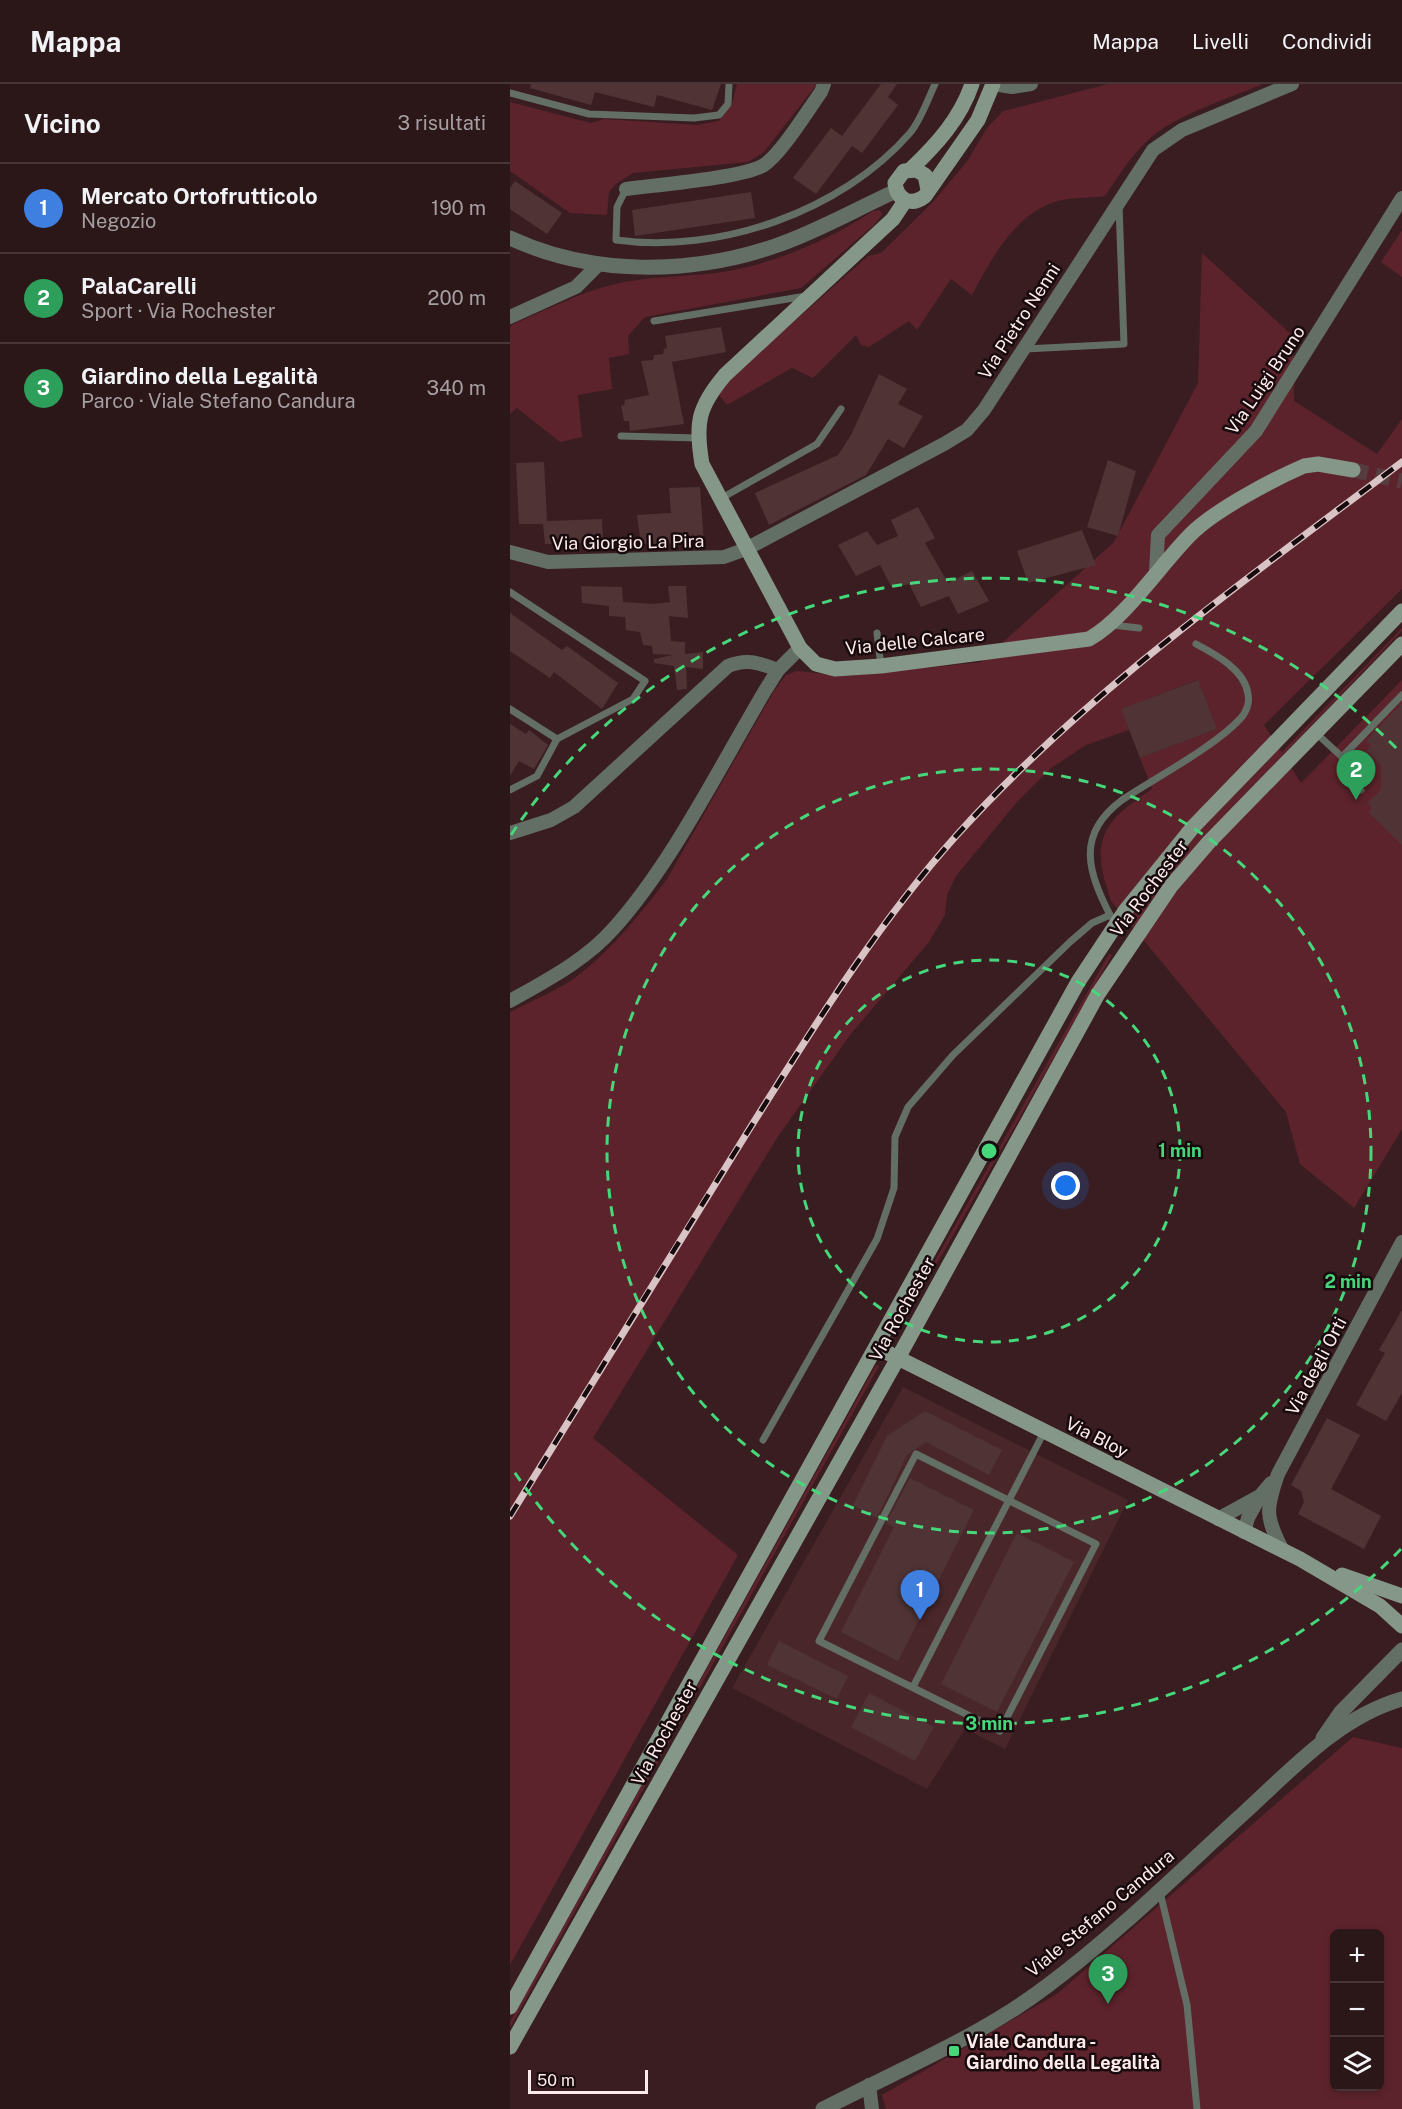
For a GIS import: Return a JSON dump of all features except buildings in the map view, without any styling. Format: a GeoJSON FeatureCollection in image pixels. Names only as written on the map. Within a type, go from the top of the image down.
{"type":"FeatureCollection","features":[{"type":"Feature","properties":{"kind":"main road"},"geometry":{"type":"LineString","coordinates":[[972,84],[961,111],[941,140],[911,169],[898,176],[900,196],[919,201],[978,120],[993,84]]}},
{"type":"Feature","properties":{"kind":"main road"},"geometry":{"type":"LineString","coordinates":[[911,169],[925,175],[928,190]]}},
{"type":"Feature","properties":{"kind":"main road","name":"Via delle Calcare"},"geometry":{"type":"LineString","coordinates":[[900,196],[893,219],[725,375],[708,395],[699,414],[698,438],[702,464],[800,648],[808,658],[825,668],[881,666],[1089,639],[1109,624],[1191,534],[1211,518],[1293,470],[1318,464],[1353,470]]}},
{"type":"Feature","properties":{"kind":"main road","name":"Via Rochester"},"geometry":{"type":"LineString","coordinates":[[510,2007],[878,1348],[1112,920],[1193,827],[1402,611]]}},
{"type":"Feature","properties":{"kind":"main road","name":"Via Rochester"},"geometry":{"type":"LineString","coordinates":[[510,2048],[898,1358],[1076,1031],[1143,924],[1171,886],[1209,842],[1402,644]]}},
{"type":"Feature","properties":{"kind":"main road","name":"Via Bloy"},"geometry":{"type":"LineString","coordinates":[[878,1348],[1300,1559]]}},
{"type":"Feature","properties":{"kind":"main road"},"geometry":{"type":"LineString","coordinates":[[1300,1559],[1381,1591],[1402,1596]]}},
{"type":"Feature","properties":{"kind":"main road"},"geometry":{"type":"LineString","coordinates":[[1300,1559],[1380,1606],[1402,1626]]}},
{"type":"Feature","properties":{"kind":"street"},"geometry":{"type":"LineString","coordinates":[[626,189],[744,172],[764,165],[783,144],[821,92],[824,84]]}},
{"type":"Feature","properties":{"kind":"street"},"geometry":{"type":"LineString","coordinates":[[993,84],[1012,87],[1031,84]]}},
{"type":"Feature","properties":{"kind":"street","name":"Via Pietro Nenni"},"geometry":{"type":"LineString","coordinates":[[746,549],[945,444],[967,430],[984,410],[1153,150],[1182,130],[1292,84]]}},
{"type":"Feature","properties":{"kind":"street"},"geometry":{"type":"LineString","coordinates":[[510,238],[598,265],[671,267],[725,259],[774,246],[900,196]]}},
{"type":"Feature","properties":{"kind":"street","name":"Via Luigi Bruno"},"geometry":{"type":"LineString","coordinates":[[1156,572],[1158,535],[1256,431],[1402,198]]}},
{"type":"Feature","properties":{"kind":"street"},"geometry":{"type":"LineString","coordinates":[[510,317],[576,287],[589,277],[598,265]]}},
{"type":"Feature","properties":{"kind":"street","name":"Via Giorgio La Pira"},"geometry":{"type":"LineString","coordinates":[[510,552],[530,559],[567,562],[714,558],[746,549]]}},
{"type":"Feature","properties":{"kind":"street"},"geometry":{"type":"LineString","coordinates":[[510,1001],[567,969],[614,929],[658,871],[778,670],[800,648]]}},
{"type":"Feature","properties":{"kind":"street"},"geometry":{"type":"LineString","coordinates":[[510,833],[551,820],[574,807],[728,666],[751,660],[778,670]]}},
{"type":"Feature","properties":{"kind":"street","name":"Via degli Orti"},"geometry":{"type":"LineString","coordinates":[[1244,1532],[1248,1518],[1264,1499],[1278,1474],[1402,1242]]}},
{"type":"Feature","properties":{"kind":"street"},"geometry":{"type":"LineString","coordinates":[[1218,1519],[1264,1499],[1273,1531],[1282,1549]]}},
{"type":"Feature","properties":{"kind":"street"},"geometry":{"type":"LineString","coordinates":[[1316,1748],[1341,1712],[1402,1650]]}},
{"type":"Feature","properties":{"kind":"street"},"geometry":{"type":"LineString","coordinates":[[1316,1748],[1373,1707],[1402,1699]]}},
{"type":"Feature","properties":{"kind":"street","name":"Viale Stefano Candura"},"geometry":{"type":"LineString","coordinates":[[824,2109],[845,2103],[869,2085],[975,2031],[1046,1987],[1159,1890],[1316,1748]]}},
{"type":"Feature","properties":{"kind":"street"},"geometry":{"type":"LineString","coordinates":[[869,2085],[872,2109]]}},
{"type":"Feature","properties":{"kind":"lane"},"geometry":{"type":"LineString","coordinates":[[510,93],[589,114],[694,118],[719,115],[728,104],[729,84]]}},
{"type":"Feature","properties":{"kind":"lane"},"geometry":{"type":"LineString","coordinates":[[626,189],[617,207],[616,240],[648,245],[704,240],[762,225],[821,202],[878,165],[912,130],[935,84]]}},
{"type":"Feature","properties":{"kind":"lane"},"geometry":{"type":"LineString","coordinates":[[1023,349],[1124,344],[1119,200]]}},
{"type":"Feature","properties":{"kind":"lane"},"geometry":{"type":"LineString","coordinates":[[654,321],[810,296]]}},
{"type":"Feature","properties":{"kind":"lane"},"geometry":{"type":"LineString","coordinates":[[719,499],[816,444],[841,409]]}},
{"type":"Feature","properties":{"kind":"lane"},"geometry":{"type":"LineString","coordinates":[[621,436],[698,438]]}},
{"type":"Feature","properties":{"kind":"lane"},"geometry":{"type":"LineString","coordinates":[[510,592],[645,681],[633,699],[557,740],[537,776],[510,790]]}},
{"type":"Feature","properties":{"kind":"lane"},"geometry":{"type":"LineString","coordinates":[[1109,624],[1139,628]]}},
{"type":"Feature","properties":{"kind":"lane"},"geometry":{"type":"LineString","coordinates":[[877,633],[881,666]]}},
{"type":"Feature","properties":{"kind":"lane"},"geometry":{"type":"LineString","coordinates":[[763,1440],[877,1239],[894,1188],[895,1137],[908,1107],[953,1055],[1070,942],[1092,923],[1112,920],[1092,876],[1089,859],[1097,824],[1107,811],[1223,734],[1241,718],[1247,707],[1248,694],[1232,668],[1196,644]]}},
{"type":"Feature","properties":{"kind":"lane"},"geometry":{"type":"LineString","coordinates":[[1342,757],[1402,695]]}},
{"type":"Feature","properties":{"kind":"lane"},"geometry":{"type":"LineString","coordinates":[[510,708],[557,740]]}},
{"type":"Feature","properties":{"kind":"lane"},"geometry":{"type":"LineString","coordinates":[[1316,733],[1342,757],[1361,790]]}},
{"type":"Feature","properties":{"kind":"lane"},"geometry":{"type":"LineString","coordinates":[[913,1687],[1044,1432]]}},
{"type":"Feature","properties":{"kind":"lane"},"geometry":{"type":"LineString","coordinates":[[916,1454],[1008,1501],[1096,1544],[1000,1731],[819,1641],[916,1454]]}},
{"type":"Feature","properties":{"kind":"lane"},"geometry":{"type":"LineString","coordinates":[[1159,1890],[1187,2005],[1197,2109]]}},
{"type":"Feature","properties":{"kind":"shaded area"},"geometry":{"type":"Polygon","coordinates":[[[737,84],[817,84],[764,152],[748,162],[633,173],[616,184],[609,192],[607,215],[570,213],[510,171],[510,102],[591,123],[604,119],[697,125],[719,121],[732,104],[737,84]]]}},
{"type":"Feature","properties":{"kind":"shaded area"},"geometry":{"type":"Polygon","coordinates":[[[1108,84],[1263,84],[1186,115],[1158,132],[1124,167],[1105,196],[1058,201],[1030,215],[1017,226],[996,252],[972,295],[951,279],[917,330],[909,321],[869,347],[861,345],[856,335],[813,378],[792,368],[727,405],[718,394],[735,374],[868,256],[881,253],[933,202],[968,160],[987,128],[1003,111],[1108,84]]]}},
{"type":"Feature","properties":{"kind":"shaded area"},"geometry":{"type":"Polygon","coordinates":[[[880,210],[882,215],[874,225],[801,288],[645,317],[628,336],[629,354],[609,358],[612,389],[578,395],[582,437],[560,442],[517,408],[510,414],[510,327],[513,324],[574,297],[611,285],[650,278],[716,273],[757,265],[798,251],[873,211],[880,210]]]}},
{"type":"Feature","properties":{"kind":"shaded area"},"geometry":{"type":"Polygon","coordinates":[[[1402,230],[1402,277],[1381,262],[1402,230]]]}},
{"type":"Feature","properties":{"kind":"shaded area"},"geometry":{"type":"Polygon","coordinates":[[[1202,253],[1293,336],[1294,401],[1377,454],[1402,419],[1402,589],[1264,725],[1282,752],[1402,628],[1402,631],[1283,755],[1301,783],[1402,680],[1402,1129],[1354,1208],[1300,1164],[1286,1112],[1111,901],[1101,863],[1101,848],[1104,835],[1111,824],[1134,801],[1152,789],[1140,758],[1217,729],[1197,680],[1122,709],[1129,730],[1086,745],[1050,769],[1017,802],[956,876],[947,895],[945,915],[929,942],[850,1035],[777,1138],[593,1438],[738,1555],[510,1965],[510,1012],[569,982],[589,967],[613,944],[647,905],[667,879],[774,691],[786,675],[797,671],[847,676],[981,662],[1114,542],[1198,383],[1202,253]]]}},
{"type":"Feature","properties":{"kind":"shaded area"},"geometry":{"type":"Polygon","coordinates":[[[1109,954],[1112,955],[897,1334],[894,1333],[1109,954]]]}},
{"type":"Feature","properties":{"kind":"shaded area"},"geometry":{"type":"Polygon","coordinates":[[[876,1365],[879,1366],[510,2028],[510,2022],[876,1365]]]}},
{"type":"Feature","properties":{"kind":"shaded area"},"geometry":{"type":"Polygon","coordinates":[[[903,1387],[1128,1500],[1005,1749],[965,1729],[927,1789],[732,1688],[903,1387]]]}},
{"type":"Feature","properties":{"kind":"shaded area"},"geometry":{"type":"Polygon","coordinates":[[[1353,1737],[1402,1748],[1402,2109],[886,2109],[882,2095],[1057,1994],[1353,1737]]]}},
{"type":"Feature","properties":{"kind":"tunnel"},"geometry":{"type":"LineString","coordinates":[[1353,470],[1402,481]]}},
{"type":"Feature","properties":{"kind":"railway"},"geometry":{"type":"LineString","coordinates":[[510,1516],[798,1053],[873,941],[927,870],[1006,783],[1114,685],[1170,638],[1402,462]]}},
{"type":"Feature","properties":{"kind":"place","name":"PalaCarelli"},"geometry":{"type":"Point","coordinates":[1356,800]}},
{"type":"Feature","properties":{"kind":"place","name":"Mercato Ortofrutticolo"},"geometry":{"type":"Point","coordinates":[920,1620]}},
{"type":"Feature","properties":{"kind":"place","name":"Giardino della Legalità"},"geometry":{"type":"Point","coordinates":[1108,2004]}},
{"type":"Feature","properties":{"kind":"place","name":"Viale Candura - Giardino della Legalità"},"geometry":{"type":"Point","coordinates":[954,2051]}}]}
